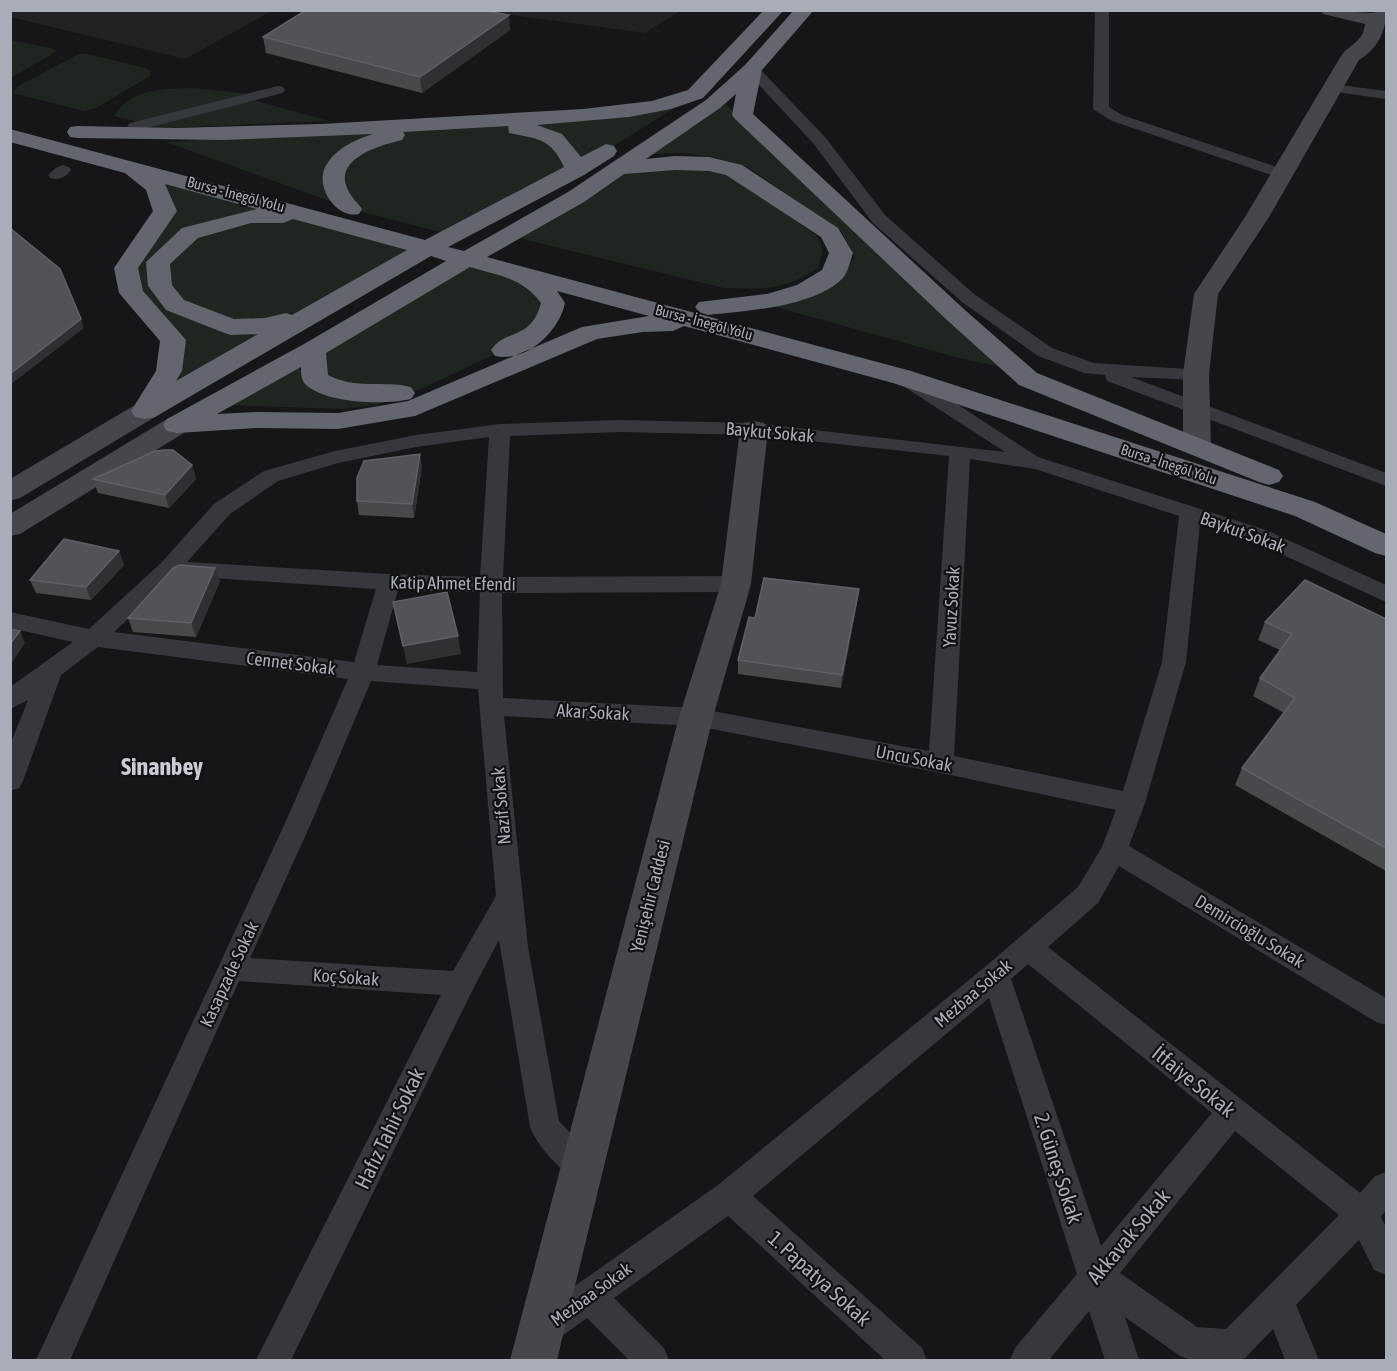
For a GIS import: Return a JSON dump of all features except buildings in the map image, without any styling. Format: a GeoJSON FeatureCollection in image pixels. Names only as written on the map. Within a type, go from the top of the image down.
{"type":"FeatureCollection","features":[{"type":"Feature","properties":{"kind":"highway"},"geometry":{"type":"LineString","coordinates":[[145,411],[303,318],[473,223],[576,170],[696,94],[775,10]]}},
{"type":"Feature","properties":{"kind":"highway"},"geometry":{"type":"LineString","coordinates":[[177,425],[313,350],[507,235],[576,197],[714,104],[752,69],[805,10]]}},
{"type":"Feature","properties":{"kind":"highway"},"geometry":{"type":"LineString","coordinates":[[752,69],[742,115],[957,316],[1028,379],[1318,495]]}},
{"type":"Feature","properties":{"kind":"highway"},"geometry":{"type":"LineString","coordinates":[[78,132],[193,135],[396,127],[611,112],[655,107],[696,94]]}},
{"type":"Feature","properties":{"kind":"highway","name":"Bursa - İnegöl Yolu"},"geometry":{"type":"LineString","coordinates":[[52,125],[351,209],[707,315],[1305,509],[1386,546]]}},
{"type":"Feature","properties":{"kind":"highway"},"geometry":{"type":"LineString","coordinates":[[351,209],[335,189],[335,171],[345,156],[367,142],[393,135],[505,127],[533,129],[556,137],[568,152],[576,170]]}},
{"type":"Feature","properties":{"kind":"highway","name":"Bursa - İnegöl Yolu"},"geometry":{"type":"LineString","coordinates":[[10,135],[129,165],[520,273],[957,371],[1318,495],[1386,524]]}},
{"type":"Feature","properties":{"kind":"highway"},"geometry":{"type":"LineString","coordinates":[[177,425],[258,420],[338,421],[415,408],[591,332],[707,315],[769,301],[806,290],[833,274],[841,253],[830,232],[734,170],[709,164],[675,163],[616,168]]}},
{"type":"Feature","properties":{"kind":"highway"},"geometry":{"type":"LineString","coordinates":[[129,165],[156,187],[165,211],[126,268],[131,293],[173,340],[169,371],[145,411]]}},
{"type":"Feature","properties":{"kind":"highway"},"geometry":{"type":"LineString","coordinates":[[303,318],[265,326],[231,327],[176,305],[160,286],[158,262],[189,233],[250,216],[316,216]]}},
{"type":"Feature","properties":{"kind":"highway"},"geometry":{"type":"LineString","coordinates":[[313,350],[315,379],[331,389],[357,394],[406,393],[420,389],[531,337],[550,320],[553,303],[542,286],[520,273]]}},
{"type":"Feature","properties":{"kind":"street"},"geometry":{"type":"LineString","coordinates":[[1102,10],[1101,109],[1117,118],[1283,174]]}},
{"type":"Feature","properties":{"kind":"street"},"geometry":{"type":"LineString","coordinates":[[1197,447],[1196,374],[1206,294],[1283,174],[1351,56],[1369,45],[1376,30],[1377,18],[1330,10]]}},
{"type":"Feature","properties":{"kind":"street"},"geometry":{"type":"LineString","coordinates":[[752,69],[819,140],[879,219],[968,298],[1045,352],[1386,480]]}},
{"type":"Feature","properties":{"kind":"street"},"geometry":{"type":"LineString","coordinates":[[1333,88],[1386,95]]}},
{"type":"Feature","properties":{"kind":"street"},"geometry":{"type":"LineString","coordinates":[[135,126],[278,90]]}},
{"type":"Feature","properties":{"kind":"street"},"geometry":{"type":"LineString","coordinates":[[1091,369],[1196,374]]}},
{"type":"Feature","properties":{"kind":"street"},"geometry":{"type":"LineString","coordinates":[[902,377],[1038,463]]}},
{"type":"Feature","properties":{"kind":"street"},"geometry":{"type":"LineString","coordinates":[[10,492],[145,411]]}},
{"type":"Feature","properties":{"kind":"street"},"geometry":{"type":"LineString","coordinates":[[10,527],[177,425]]}},
{"type":"Feature","properties":{"kind":"street","name":"Baykut Sokak"},"geometry":{"type":"LineString","coordinates":[[10,700],[94,638],[169,568],[222,509],[270,476],[335,457],[416,441],[501,430],[619,426],[754,429],[960,451],[1038,463],[1258,535],[1386,594]]}},
{"type":"Feature","properties":{"kind":"street","name":"Yenişehir Caddesi"},"geometry":{"type":"LineString","coordinates":[[536,1346],[696,717],[736,584],[754,429]]}},
{"type":"Feature","properties":{"kind":"street","name":"Nazif Sokak"},"geometry":{"type":"LineString","coordinates":[[501,430],[491,585],[490,694],[514,946],[545,1127],[581,1166]]}},
{"type":"Feature","properties":{"kind":"street","name":"Yavuz Sokak"},"geometry":{"type":"LineString","coordinates":[[941,763],[960,451]]}},
{"type":"Feature","properties":{"kind":"street","name":"Mezbaa Sokak"},"geometry":{"type":"LineString","coordinates":[[536,1346],[589,1296],[729,1196],[996,975],[1088,895],[1114,850],[1132,803],[1174,662],[1190,513]]}},
{"type":"Feature","properties":{"kind":"street","name":"Katip Ahmet Efendi"},"geometry":{"type":"LineString","coordinates":[[169,568],[389,582],[491,585],[736,584]]}},
{"type":"Feature","properties":{"kind":"street","name":"Kasapzade Sokak"},"geometry":{"type":"LineString","coordinates":[[53,1360],[180,1077],[300,821],[363,672],[389,582]]}},
{"type":"Feature","properties":{"kind":"street","name":"Cennet Sokak"},"geometry":{"type":"LineString","coordinates":[[10,620],[94,638],[363,672],[490,694]]}},
{"type":"Feature","properties":{"kind":"street"},"geometry":{"type":"LineString","coordinates":[[10,781],[50,671]]}},
{"type":"Feature","properties":{"kind":"street","name":"Akar Sokak"},"geometry":{"type":"LineString","coordinates":[[490,694],[696,717]]}},
{"type":"Feature","properties":{"kind":"street","name":"Uncu Sokak"},"geometry":{"type":"LineString","coordinates":[[696,717],[941,763],[1132,803]]}},
{"type":"Feature","properties":{"kind":"street","name":"Demircioğlu Sokak"},"geometry":{"type":"LineString","coordinates":[[1114,850],[1386,1013]]}},
{"type":"Feature","properties":{"kind":"street","name":"Hafız Tahir Sokak"},"geometry":{"type":"LineString","coordinates":[[273,1360],[461,984],[509,897]]}},
{"type":"Feature","properties":{"kind":"street","name":"İtfaiye Sokak"},"geometry":{"type":"LineString","coordinates":[[1027,947],[1362,1214]]}},
{"type":"Feature","properties":{"kind":"street","name":"Koç Sokak"},"geometry":{"type":"LineString","coordinates":[[232,969],[461,984]]}},
{"type":"Feature","properties":{"kind":"street","name":"2. Güneş Sokak"},"geometry":{"type":"LineString","coordinates":[[996,975],[1122,1360]]}},
{"type":"Feature","properties":{"kind":"street","name":"Akkavak Sokak"},"geometry":{"type":"LineString","coordinates":[[1027,1360],[1232,1112]]}},
{"type":"Feature","properties":{"kind":"street"},"geometry":{"type":"LineString","coordinates":[[1095,1276],[1192,1344],[1233,1346],[1362,1214],[1386,1186]]}},
{"type":"Feature","properties":{"kind":"street","name":"1. Papatya Sokak"},"geometry":{"type":"LineString","coordinates":[[729,1196],[910,1360]]}},
{"type":"Feature","properties":{"kind":"street"},"geometry":{"type":"LineString","coordinates":[[1362,1214],[1386,1259]]}},
{"type":"Feature","properties":{"kind":"street"},"geometry":{"type":"LineString","coordinates":[[589,1296],[652,1360]]}},
{"type":"Feature","properties":{"kind":"street"},"geometry":{"type":"LineString","coordinates":[[1278,1301],[1302,1360]]}},
{"type":"Feature","properties":{"kind":"shaded area"},"geometry":{"type":"Polygon","coordinates":[[[11,10],[272,11],[185,59],[11,17],[11,10]]]}},
{"type":"Feature","properties":{"kind":"shaded area"},"geometry":{"type":"Polygon","coordinates":[[[481,11],[680,11],[645,33],[481,11]]]}},
{"type":"Feature","properties":{"kind":"shaded area"},"geometry":{"type":"Polygon","coordinates":[[[10,40],[51,48],[57,51],[11,78],[10,40]]]}},
{"type":"Feature","properties":{"kind":"shaded area"},"geometry":{"type":"Polygon","coordinates":[[[79,54],[88,54],[145,68],[151,72],[150,76],[96,108],[84,111],[13,93],[20,85],[79,54]]]}},
{"type":"Feature","properties":{"kind":"shaded area"},"geometry":{"type":"Polygon","coordinates":[[[194,88],[250,94],[139,122],[114,116],[121,107],[139,95],[160,90],[194,88]]]}},
{"type":"Feature","properties":{"kind":"shaded area"},"geometry":{"type":"Polygon","coordinates":[[[696,94],[576,170],[452,235],[351,209],[166,142],[611,113],[696,94]]]}},
{"type":"Feature","properties":{"kind":"shaded area"},"geometry":{"type":"Polygon","coordinates":[[[254,100],[328,121],[141,129],[254,100]]]}},
{"type":"Feature","properties":{"kind":"shaded area"},"geometry":{"type":"Polygon","coordinates":[[[726,104],[766,147],[1006,368],[959,358],[765,304],[840,277],[855,257],[841,231],[747,167],[713,157],[682,153],[648,154],[726,104]]]}},
{"type":"Feature","properties":{"kind":"shaded area"},"geometry":{"type":"Polygon","coordinates":[[[129,165],[431,246],[145,411],[173,340],[131,293],[142,245],[165,211],[129,165]]]}},
{"type":"Feature","properties":{"kind":"shaded area"},"geometry":{"type":"Polygon","coordinates":[[[705,168],[730,173],[816,235],[823,250],[818,268],[784,285],[750,289],[724,288],[510,236],[621,173],[705,168]]]}},
{"type":"Feature","properties":{"kind":"shaded area"},"geometry":{"type":"Polygon","coordinates":[[[470,258],[520,273],[553,303],[531,337],[421,389],[406,393],[331,389],[313,350],[470,258]]]}},
{"type":"Feature","properties":{"kind":"shaded area"},"geometry":{"type":"Polygon","coordinates":[[[296,362],[309,383],[406,395],[376,405],[342,409],[227,405],[296,362]]]}},
{"type":"Feature","properties":{"kind":"district","name":"Sinanbey"},"geometry":{"type":"Point","coordinates":[162,766]}}]}
